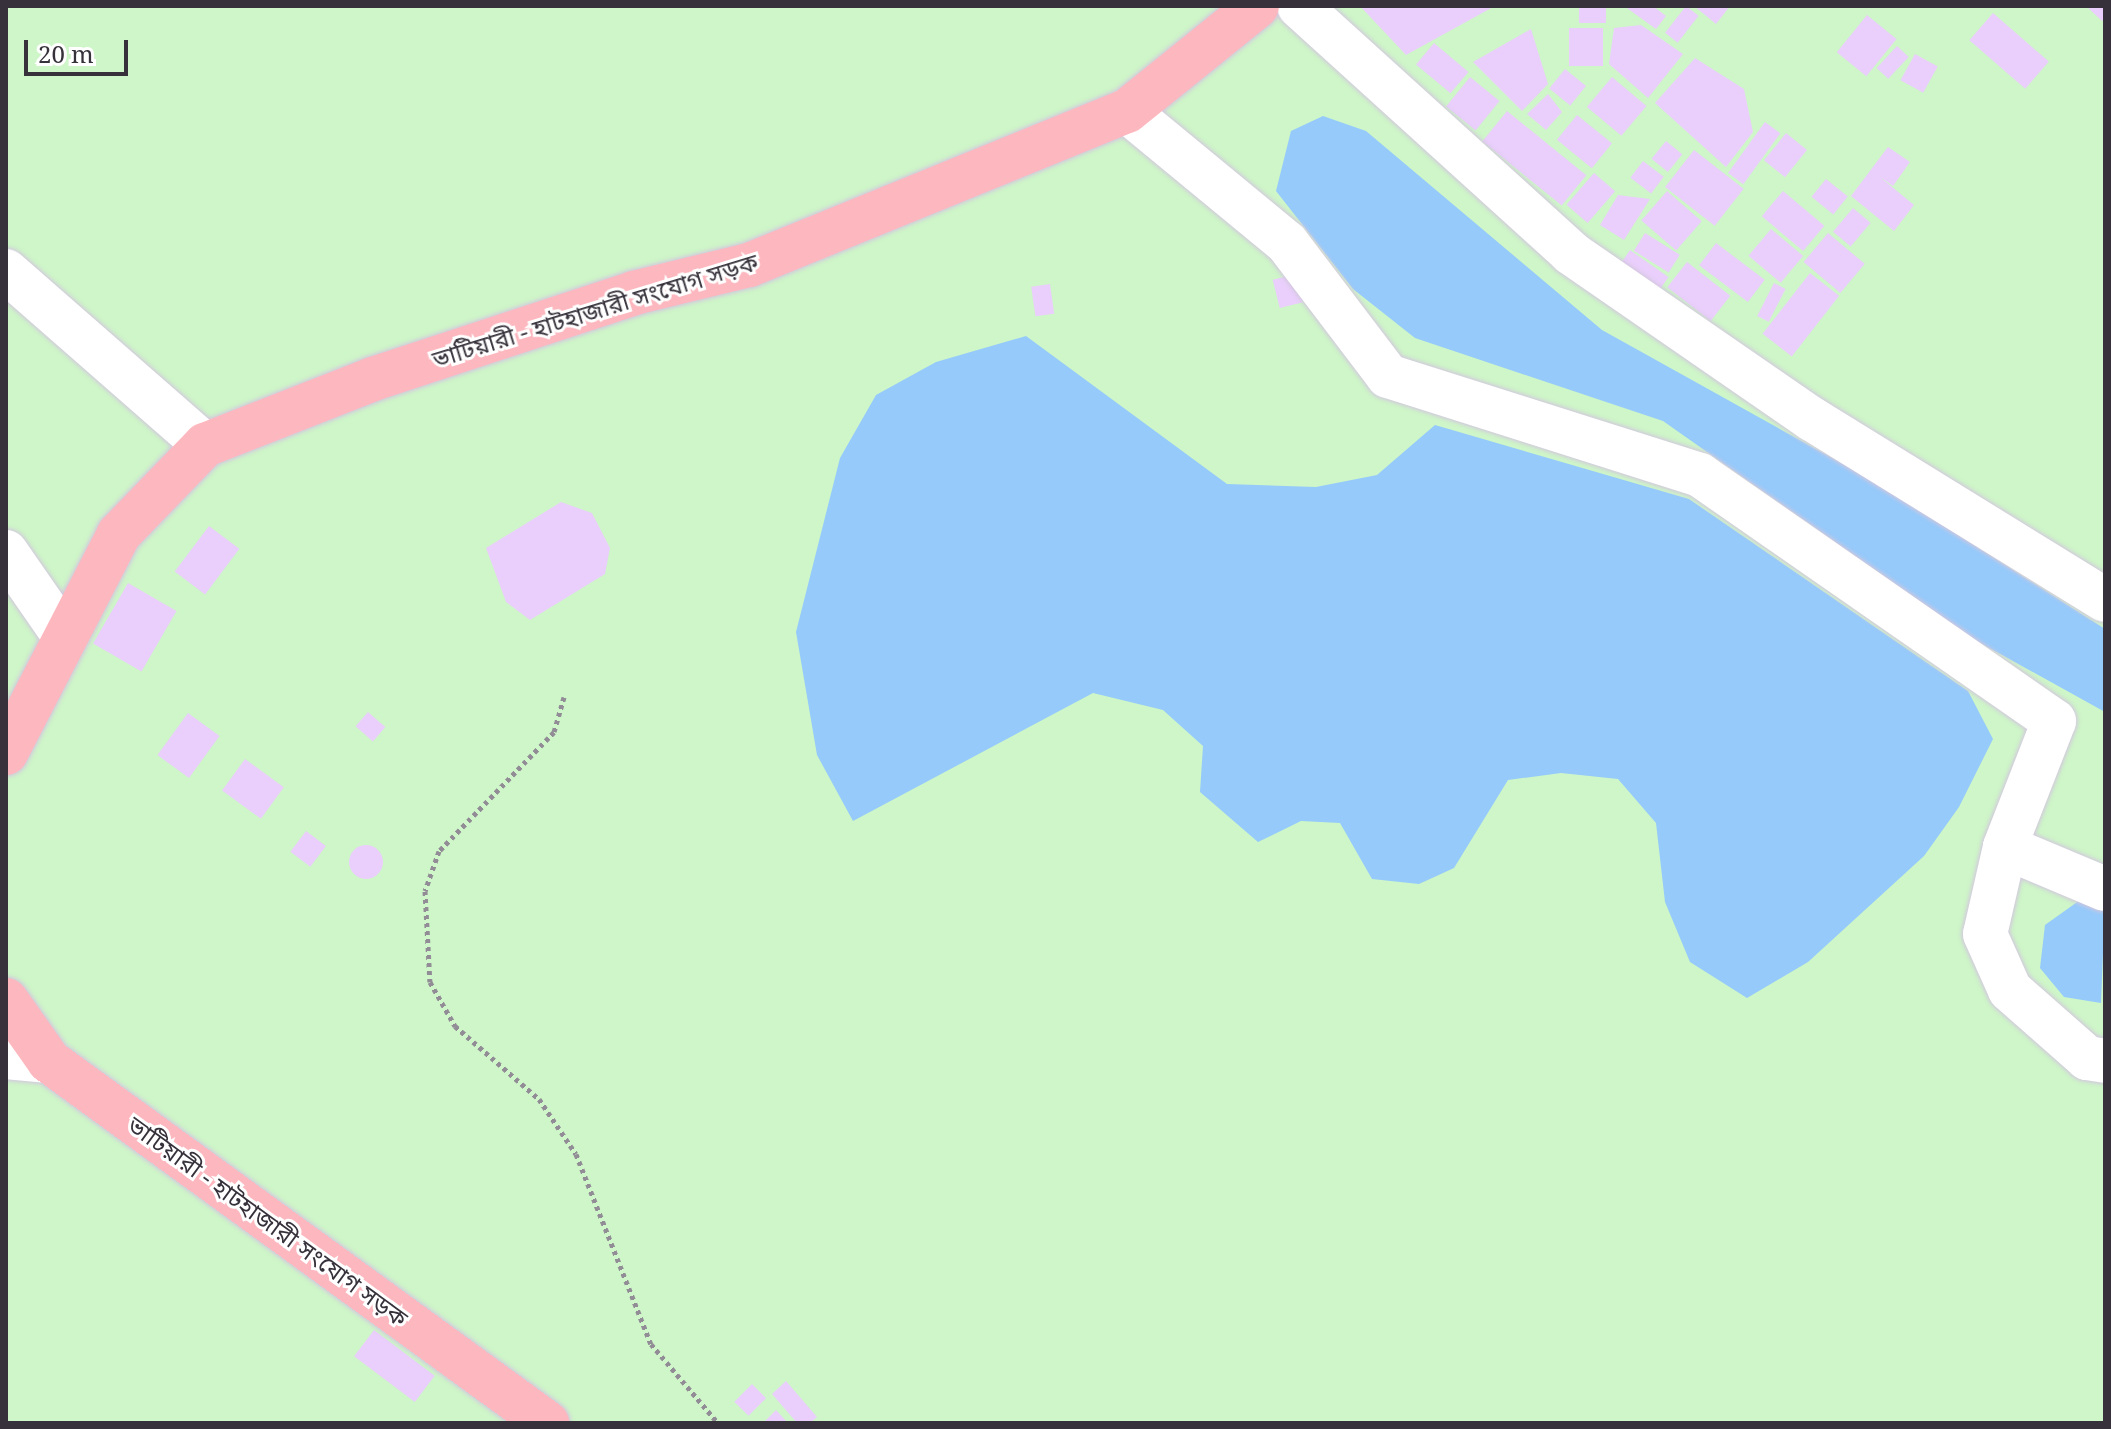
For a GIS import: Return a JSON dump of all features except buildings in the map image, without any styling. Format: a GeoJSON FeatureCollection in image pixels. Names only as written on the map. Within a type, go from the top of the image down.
{"type":"FeatureCollection","features":[{"type":"Feature","properties":{"kind":"main road","name":"ভাটিয়ারী - হাটহাজারী সংযোগ সড়ক"},"geometry":{"type":"LineString","coordinates":[[6,753],[62,633],[119,534],[205,445],[373,379],[634,293],[749,265],[1127,111],[1257,6]]}},
{"type":"Feature","properties":{"kind":"main road","name":"ভাটিয়ারী - হাটহাজারী সংযোগ সড়ক"},"geometry":{"type":"LineString","coordinates":[[6,1000],[49,1061],[547,1423]]}},
{"type":"Feature","properties":{"kind":"street"},"geometry":{"type":"LineString","coordinates":[[1299,6],[1571,253],[1812,419],[2105,600]]}},
{"type":"Feature","properties":{"kind":"street"},"geometry":{"type":"LineString","coordinates":[[1127,111],[1287,243],[1388,376],[1700,475],[2054,721],[2005,847],[1985,934],[2010,990],[2087,1058],[2105,1061]]}},
{"type":"Feature","properties":{"kind":"street"},"geometry":{"type":"LineString","coordinates":[[6,271],[205,445]]}},
{"type":"Feature","properties":{"kind":"street"},"geometry":{"type":"LineString","coordinates":[[6,552],[62,633]]}},
{"type":"Feature","properties":{"kind":"street"},"geometry":{"type":"LineString","coordinates":[[2005,847],[2105,889]]}},
{"type":"Feature","properties":{"kind":"street"},"geometry":{"type":"LineString","coordinates":[[6,1057],[49,1061]]}},
{"type":"Feature","properties":{"kind":"path"},"geometry":{"type":"LineString","coordinates":[[564,697],[554,732],[439,851],[425,891],[430,982],[455,1026],[539,1099],[576,1154],[651,1344],[718,1423]]}},
{"type":"Feature","properties":{"kind":"green space"},"geometry":{"type":"Polygon","coordinates":[[[6,6],[2105,6],[2105,1423],[6,1423],[6,6]]]}},
{"type":"Feature","properties":{"kind":"water"},"geometry":{"type":"Polygon","coordinates":[[[1323,116],[1366,131],[1602,330],[1875,482],[2105,629],[2105,712],[1975,640],[1663,421],[1415,338],[1353,289],[1276,191],[1291,131],[1323,116]]]}},
{"type":"Feature","properties":{"kind":"water"},"geometry":{"type":"Polygon","coordinates":[[[1026,336],[1227,484],[1316,487],[1377,475],[1435,425],[1689,499],[1968,691],[1993,739],[1959,807],[1924,856],[1808,962],[1747,998],[1690,962],[1665,902],[1656,823],[1618,779],[1561,773],[1508,780],[1454,868],[1419,884],[1372,879],[1340,823],[1301,821],[1258,842],[1200,792],[1203,746],[1163,710],[1093,693],[853,821],[817,755],[796,632],[840,458],[876,395],[936,362],[1026,336]]]}},
{"type":"Feature","properties":{"kind":"water"},"geometry":{"type":"Polygon","coordinates":[[[2080,900],[2105,902],[2101,1003],[2064,997],[2040,968],[2045,925],[2080,900]]]}}]}
